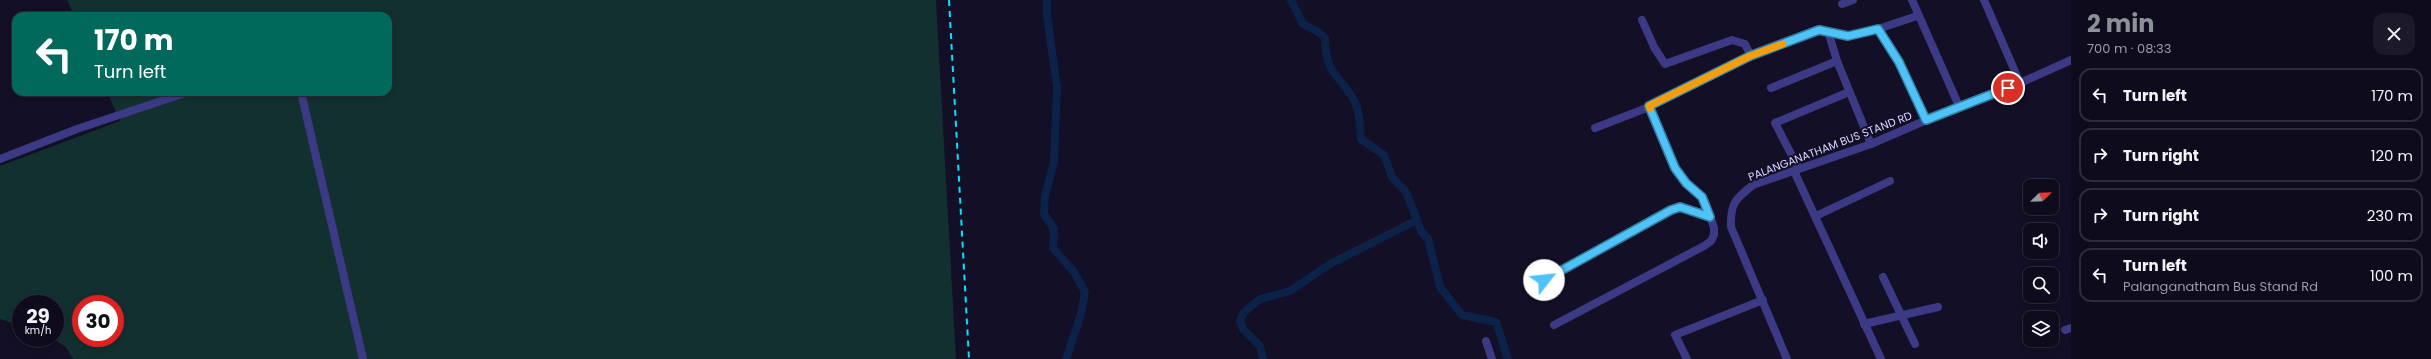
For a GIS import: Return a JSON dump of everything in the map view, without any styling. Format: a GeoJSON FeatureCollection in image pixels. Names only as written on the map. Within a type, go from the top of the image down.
{"type":"FeatureCollection","features":[{"type":"Feature","properties":{"kind":"street"},"geometry":{"type":"LineString","coordinates":[[1842,4],[1853,0]]}},
{"type":"Feature","properties":{"kind":"street"},"geometry":{"type":"LineString","coordinates":[[1912,0],[1959,106]]}},
{"type":"Feature","properties":{"kind":"street"},"geometry":{"type":"LineString","coordinates":[[1984,0],[2020,83]]}},
{"type":"Feature","properties":{"kind":"street"},"geometry":{"type":"LineString","coordinates":[[1595,128],[1649,106],[1750,56],[1819,30],[1848,36],[1878,29],[1918,16]]}},
{"type":"Feature","properties":{"kind":"street"},"geometry":{"type":"LineString","coordinates":[[1642,20],[1654,47],[1665,64],[1732,40],[1745,44],[1750,56]]}},
{"type":"Feature","properties":{"kind":"street"},"geometry":{"type":"LineString","coordinates":[[1878,29],[1899,62],[1926,120]]}},
{"type":"Feature","properties":{"kind":"street"},"geometry":{"type":"LineString","coordinates":[[1828,31],[1836,61],[1871,144]]}},
{"type":"Feature","properties":{"kind":"street","name":"PALANGANATHAM BUS STAND RD"},"geometry":{"type":"LineString","coordinates":[[1788,359],[1731,227],[1730,210],[1738,196],[1753,185],[1871,144],[1959,106],[2020,83],[2071,60]]}},
{"type":"Feature","properties":{"kind":"street"},"geometry":{"type":"LineString","coordinates":[[1771,88],[1836,61]]}},
{"type":"Feature","properties":{"kind":"street"},"geometry":{"type":"LineString","coordinates":[[1849,92],[1775,124],[1881,359]]}},
{"type":"Feature","properties":{"kind":"street"},"geometry":{"type":"LineString","coordinates":[[0,159],[77,129],[176,96]]}},
{"type":"Feature","properties":{"kind":"street"},"geometry":{"type":"LineString","coordinates":[[302,96],[364,359]]}},
{"type":"Feature","properties":{"kind":"street"},"geometry":{"type":"LineString","coordinates":[[1554,325],[1704,246],[1711,241],[1714,235],[1710,217],[1702,197],[1686,183],[1675,168],[1649,106]]}},
{"type":"Feature","properties":{"kind":"street"},"geometry":{"type":"LineString","coordinates":[[1816,216],[1890,181]]}},
{"type":"Feature","properties":{"kind":"street"},"geometry":{"type":"LineString","coordinates":[[1544,280],[1671,210],[1680,207],[1710,217]]}},
{"type":"Feature","properties":{"kind":"street"},"geometry":{"type":"LineString","coordinates":[[1884,277],[1915,344]]}},
{"type":"Feature","properties":{"kind":"street"},"geometry":{"type":"LineString","coordinates":[[1687,359],[1675,335],[1763,300]]}},
{"type":"Feature","properties":{"kind":"street"},"geometry":{"type":"LineString","coordinates":[[1864,324],[1938,307]]}},
{"type":"Feature","properties":{"kind":"street"},"geometry":{"type":"LineString","coordinates":[[1486,341],[1492,359]]}},
{"type":"Feature","properties":{"kind":"green space"},"geometry":{"type":"Polygon","coordinates":[[[67,0],[936,0],[956,359],[73,359],[64,346],[64,295],[12,295],[12,323],[0,319],[0,166],[120,121],[109,96],[392,96],[392,12],[72,12],[67,0]]]}},
{"type":"Feature","properties":{"kind":"waterway"},"geometry":{"type":"LineString","coordinates":[[1047,0],[1047,16],[1057,87],[1054,161],[1045,196],[1044,214],[1054,229],[1053,248],[1074,272],[1085,292],[1081,314],[1066,359]]}},
{"type":"Feature","properties":{"kind":"waterway"},"geometry":{"type":"LineString","coordinates":[[1263,359],[1260,346],[1243,329],[1240,321],[1244,312],[1260,299],[1290,291],[1330,264],[1417,220],[1406,192],[1392,177],[1384,155],[1361,139],[1360,120],[1357,106],[1331,68],[1326,51],[1325,38],[1320,33],[1303,24],[1291,0]]}},
{"type":"Feature","properties":{"kind":"waterway"},"geometry":{"type":"LineString","coordinates":[[1417,220],[1421,231],[1428,239],[1440,287],[1462,315],[1496,322],[1508,359]]}},
{"type":"Feature","properties":{"kind":"railway"},"geometry":{"type":"LineString","coordinates":[[949,0],[969,359]]}},
{"type":"Feature","properties":{"kind":"slow traffic"},"geometry":{"type":"LineString","coordinates":[[1650,109],[1649,106],[1708,79],[1750,56],[1783,44]]}},
{"type":"Feature","properties":{"kind":"route"},"geometry":{"type":"LineString","coordinates":[[1544,280],[1671,210],[1680,207],[1691,209],[1710,217],[1705,201],[1686,183],[1675,168],[1649,106],[1708,79],[1750,56],[1819,30],[1848,36],[1878,29],[1899,62],[1926,120],[2008,88]]}}]}
